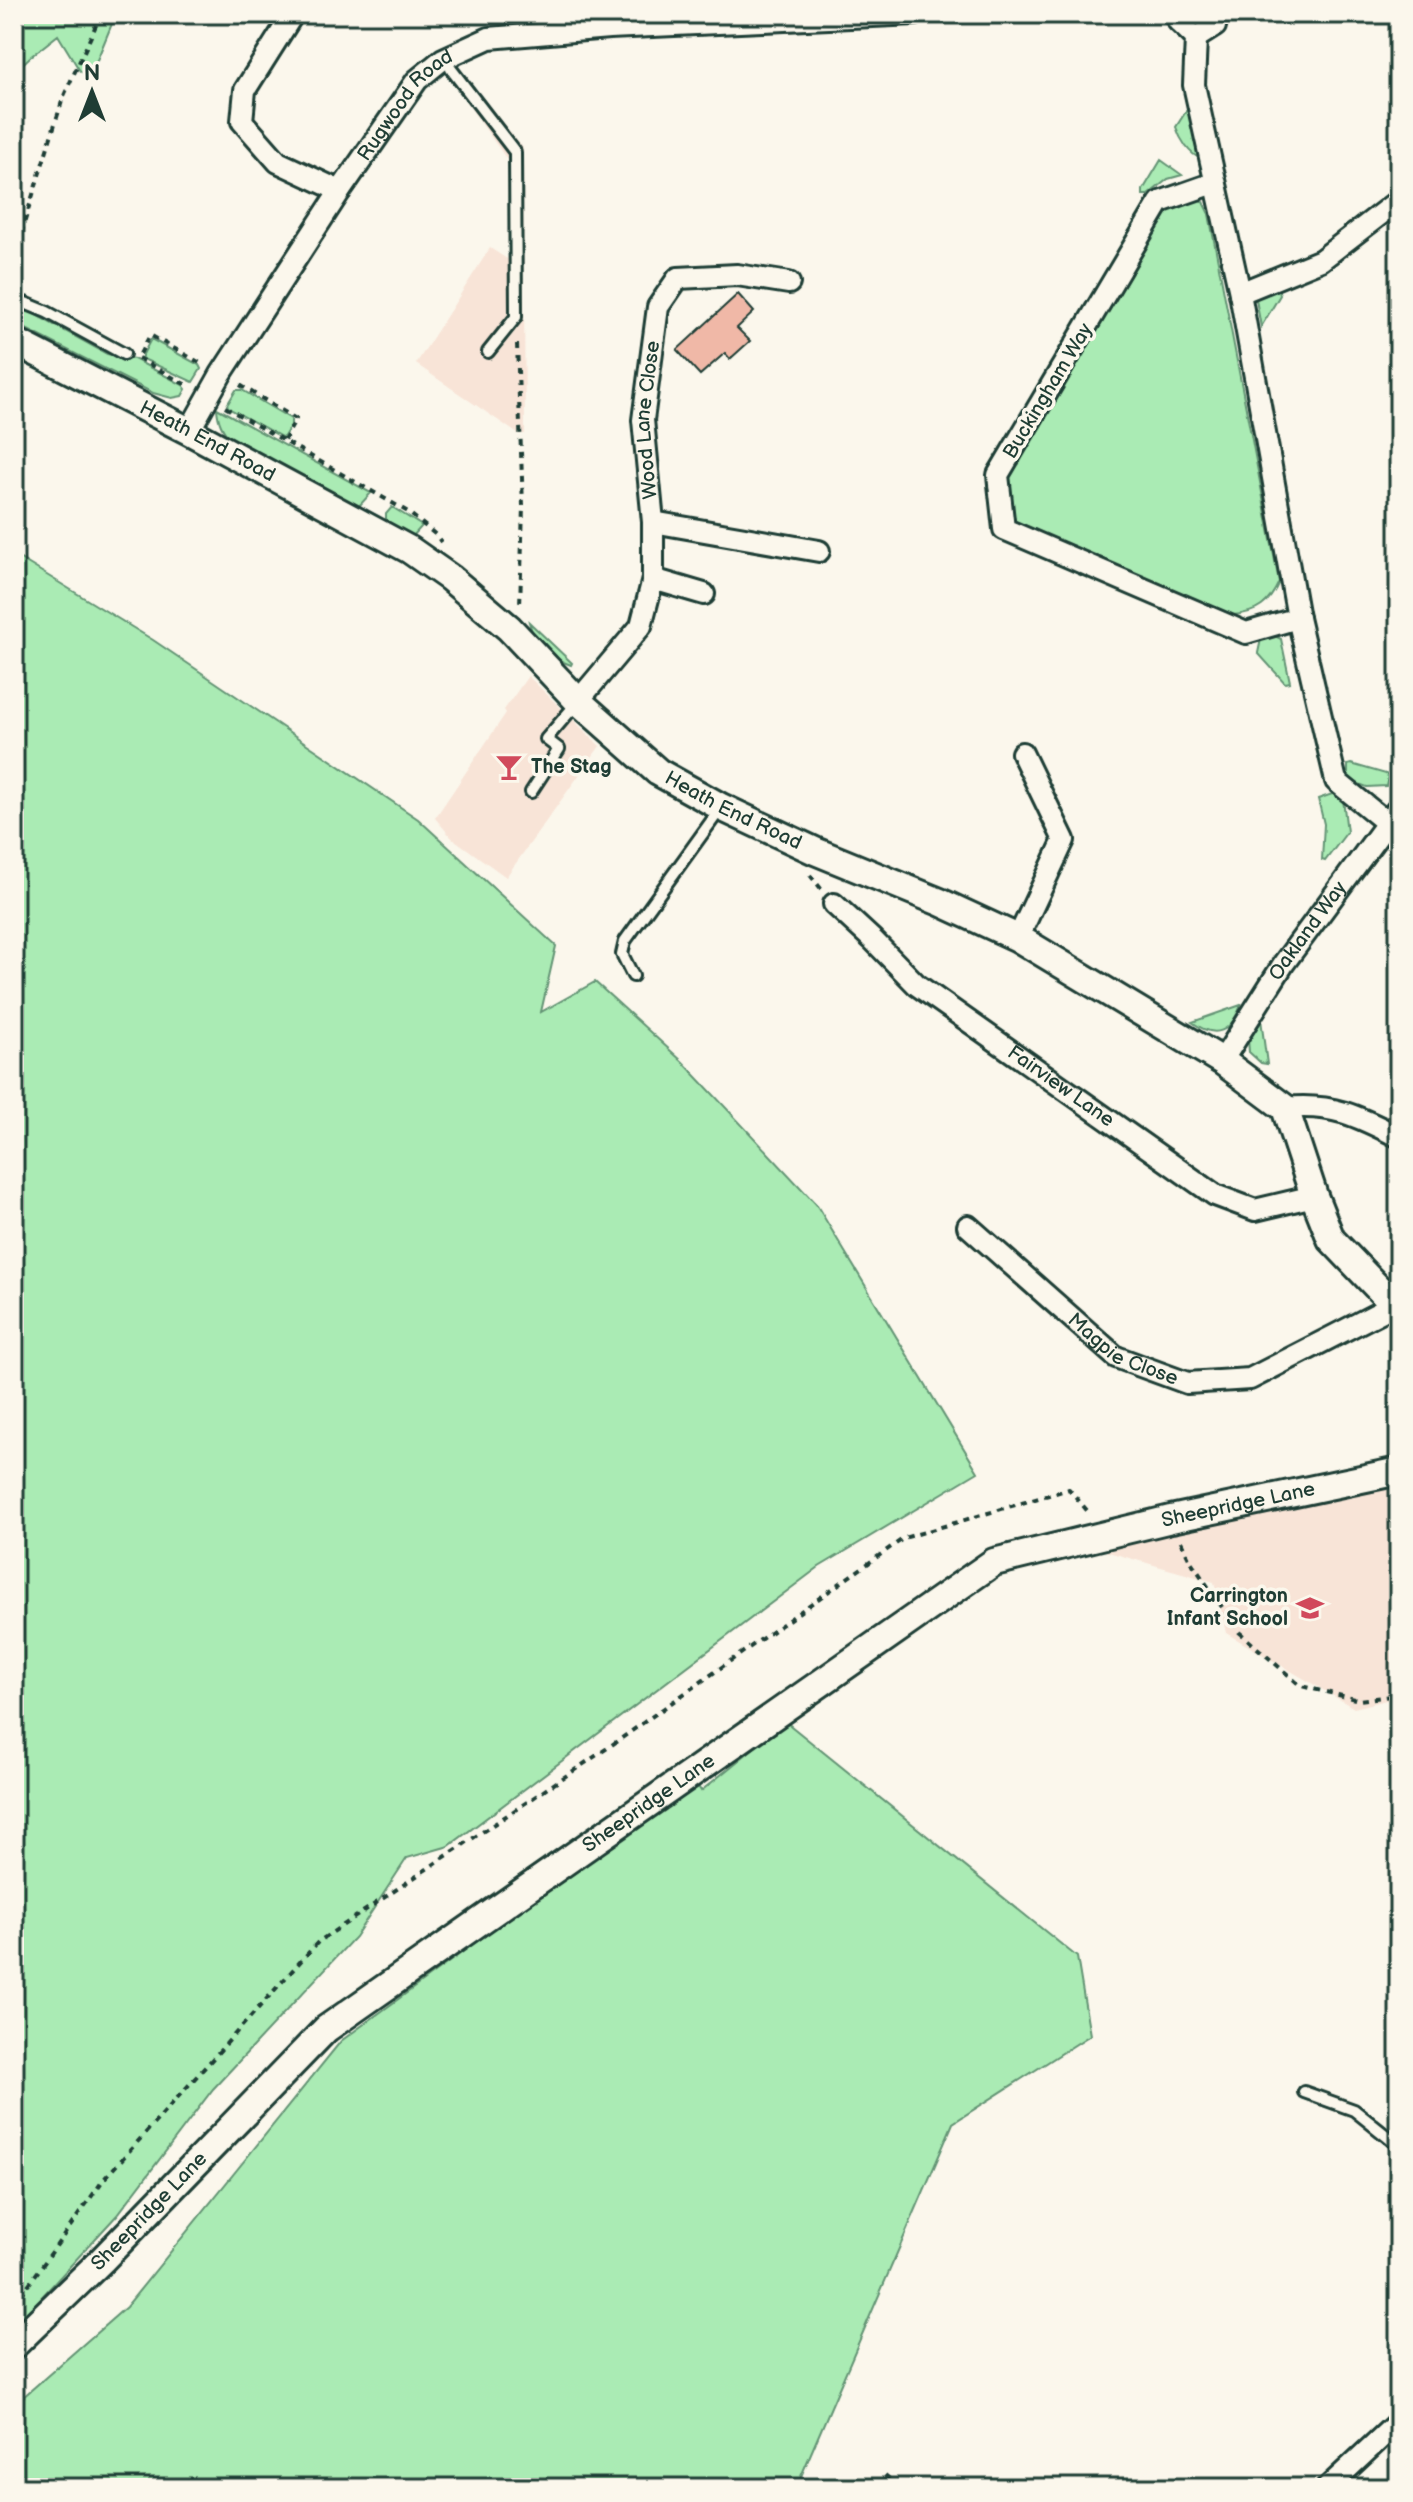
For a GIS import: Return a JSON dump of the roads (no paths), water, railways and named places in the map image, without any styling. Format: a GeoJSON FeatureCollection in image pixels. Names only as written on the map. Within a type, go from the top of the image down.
{"type":"FeatureCollection","features":[{"type":"Feature","properties":{"kind":"street"},"geometry":{"type":"LineString","coordinates":[[293,14],[245,90],[242,121],[278,162],[340,191]]}},
{"type":"Feature","properties":{"kind":"street"},"geometry":{"type":"LineString","coordinates":[[1179,14],[1178,21],[1196,38],[1194,85],[1240,293],[1298,618],[1336,781],[1392,814]]}},
{"type":"Feature","properties":{"kind":"street"},"geometry":{"type":"LineString","coordinates":[[1196,38],[1215,26],[1217,14]]}},
{"type":"Feature","properties":{"kind":"street","name":"Rugwood Road"},"geometry":{"type":"LineString","coordinates":[[189,431],[221,374],[340,191],[417,80],[443,59],[489,38],[609,21],[914,15]]}},
{"type":"Feature","properties":{"kind":"street","name":"Buckingham Way"},"geometry":{"type":"LineString","coordinates":[[1214,183],[1160,202],[998,475],[1004,529],[1246,633],[1298,618]]}},
{"type":"Feature","properties":{"kind":"street"},"geometry":{"type":"LineString","coordinates":[[1240,293],[1321,260],[1399,200]]}},
{"type":"Feature","properties":{"kind":"street","name":"Wood Lane Close"},"geometry":{"type":"LineString","coordinates":[[578,701],[641,626],[653,579],[653,522],[643,420],[658,307],[678,278],[737,275],[789,283]]}},
{"type":"Feature","properties":{"kind":"street","name":"Heath End Road"},"geometry":{"type":"LineString","coordinates":[[14,341],[410,550],[450,578],[509,628],[578,701],[658,772],[721,807],[815,851],[1018,938],[1222,1061],[1285,1108]]}},
{"type":"Feature","properties":{"kind":"street"},"geometry":{"type":"LineString","coordinates":[[653,522],[819,551]]}},
{"type":"Feature","properties":{"kind":"street"},"geometry":{"type":"LineString","coordinates":[[653,579],[704,594]]}},
{"type":"Feature","properties":{"kind":"street"},"geometry":{"type":"LineString","coordinates":[[1018,938],[1064,840],[1022,753]]}},
{"type":"Feature","properties":{"kind":"street","name":"Oakland Way"},"geometry":{"type":"LineString","coordinates":[[1222,1061],[1284,963],[1392,814]]}},
{"type":"Feature","properties":{"kind":"street","name":"Fairview Lane"},"geometry":{"type":"LineString","coordinates":[[834,904],[917,985],[1215,1195],[1255,1210],[1314,1196]]}},
{"type":"Feature","properties":{"kind":"street"},"geometry":{"type":"LineString","coordinates":[[1396,1307],[1331,1239],[1285,1108],[1314,1105],[1363,1118],[1399,1137]]}},
{"type":"Feature","properties":{"kind":"street","name":"Magpie Close"},"geometry":{"type":"LineString","coordinates":[[968,1226],[1116,1357],[1187,1383],[1250,1379],[1396,1307]]}},
{"type":"Feature","properties":{"kind":"street","name":"Sheepridge Lane"},"geometry":{"type":"LineString","coordinates":[[14,2345],[102,2260],[326,2029],[994,1562],[1171,1519],[1399,1471]]}},
{"type":"Feature","properties":{"kind":"street"},"geometry":{"type":"LineString","coordinates":[[1327,2488],[1399,2421]]}},
{"type":"Feature","properties":{"kind":"lane"},"geometry":{"type":"LineString","coordinates":[[451,69],[515,152],[516,317],[488,352]]}},
{"type":"Feature","properties":{"kind":"lane"},"geometry":{"type":"LineString","coordinates":[[14,306],[25,303],[47,312],[124,354]]}},
{"type":"Feature","properties":{"kind":"lane"},"geometry":{"type":"LineString","coordinates":[[531,792],[559,749],[546,739],[578,701]]}},
{"type":"Feature","properties":{"kind":"lane"},"geometry":{"type":"LineString","coordinates":[[633,976],[622,954],[625,941],[721,807]]}},
{"type":"Feature","properties":{"kind":"lane"},"geometry":{"type":"LineString","coordinates":[[1304,2092],[1354,2110],[1399,2146]]}},
{"type":"Feature","properties":{"kind":"place","name":"The Stag"},"geometry":{"type":"Point","coordinates":[509,767]}},
{"type":"Feature","properties":{"kind":"place","name":"Carrington Infant School"},"geometry":{"type":"Point","coordinates":[1310,1608]}}]}
